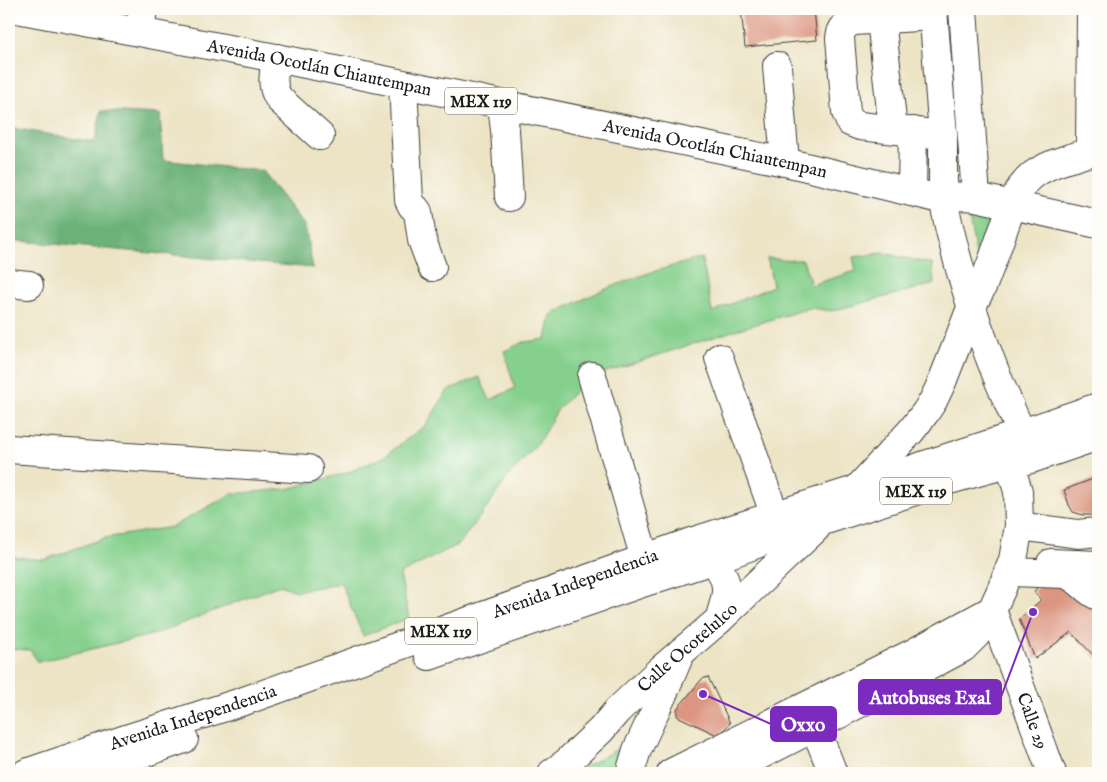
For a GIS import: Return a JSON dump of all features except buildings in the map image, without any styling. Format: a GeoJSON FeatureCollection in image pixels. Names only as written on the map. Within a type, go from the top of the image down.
{"type":"FeatureCollection","features":[{"type":"Feature","properties":{"kind":"main road","name":"Avenida Ocotlán Chiautempan"},"geometry":{"type":"LineString","coordinates":[[17,9],[141,20],[276,58],[786,162],[932,197],[976,197],[1098,224]]}},
{"type":"Feature","properties":{"kind":"main road"},"geometry":{"type":"LineString","coordinates":[[963,9],[976,197]]}},
{"type":"Feature","properties":{"kind":"main road"},"geometry":{"type":"LineString","coordinates":[[1091,9],[1094,151]]}},
{"type":"Feature","properties":{"kind":"main road"},"geometry":{"type":"LineString","coordinates":[[725,773],[811,716],[913,653],[992,610],[1010,566],[1019,526],[1016,449],[988,354],[971,308],[943,198],[943,135],[933,12],[848,23],[843,27],[840,38],[846,112],[850,122],[855,125],[943,135]]}},
{"type":"Feature","properties":{"kind":"main road"},"geometry":{"type":"LineString","coordinates":[[881,19],[903,130],[912,192]]}},
{"type":"Feature","properties":{"kind":"main road"},"geometry":{"type":"LineString","coordinates":[[276,58],[273,80],[279,99],[320,136]]}},
{"type":"Feature","properties":{"kind":"main road"},"geometry":{"type":"LineString","coordinates":[[777,66],[786,162]]}},
{"type":"Feature","properties":{"kind":"main road"},"geometry":{"type":"LineString","coordinates":[[404,85],[409,200],[418,212],[422,240],[432,266]]}},
{"type":"Feature","properties":{"kind":"main road"},"geometry":{"type":"LineString","coordinates":[[502,105],[509,197]]}},
{"type":"Feature","properties":{"kind":"main road","name":"Calle Ocotelulco"},"geometry":{"type":"LineString","coordinates":[[552,773],[567,762],[601,730],[616,711],[719,620],[822,522],[911,431],[925,413],[942,382],[971,308],[983,285],[1017,193],[1029,177],[1039,170],[1051,164],[1094,151]]}},
{"type":"Feature","properties":{"kind":"main road"},"geometry":{"type":"LineString","coordinates":[[719,358],[774,516]]}},
{"type":"Feature","properties":{"kind":"main road"},"geometry":{"type":"LineString","coordinates":[[592,376],[648,569]]}},
{"type":"Feature","properties":{"kind":"main road","name":"Avenida Independencia"},"geometry":{"type":"LineString","coordinates":[[26,773],[648,569],[713,560],[949,480],[1016,449],[1098,407]]}},
{"type":"Feature","properties":{"kind":"main road","name":"Avenida Independencia"},"geometry":{"type":"LineString","coordinates":[[87,773],[648,569],[709,536],[855,490],[928,464],[1098,436]]}},
{"type":"Feature","properties":{"kind":"main road"},"geometry":{"type":"LineString","coordinates":[[9,449],[308,469]]}},
{"type":"Feature","properties":{"kind":"main road"},"geometry":{"type":"LineString","coordinates":[[1019,526],[1078,534],[1098,532]]}},
{"type":"Feature","properties":{"kind":"main road"},"geometry":{"type":"LineString","coordinates":[[713,560],[722,572],[727,587],[719,620]]}},
{"type":"Feature","properties":{"kind":"main road"},"geometry":{"type":"LineString","coordinates":[[1010,566],[1098,565]]}},
{"type":"Feature","properties":{"kind":"main road"},"geometry":{"type":"LineString","coordinates":[[1010,566],[1072,576],[1091,593],[1098,596]]}},
{"type":"Feature","properties":{"kind":"main road","name":"Calle 29"},"geometry":{"type":"LineString","coordinates":[[992,610],[1052,773]]}},
{"type":"Feature","properties":{"kind":"main road"},"geometry":{"type":"LineString","coordinates":[[630,773],[637,750],[681,652]]}},
{"type":"Feature","properties":{"kind":"main road"},"geometry":{"type":"LineString","coordinates":[[670,773],[811,716]]}},
{"type":"Feature","properties":{"kind":"main road"},"geometry":{"type":"LineString","coordinates":[[811,716],[833,773]]}},
{"type":"Feature","properties":{"kind":"green space"},"geometry":{"type":"Polygon","coordinates":[[[9,81],[12,81],[12,128],[95,142],[101,111],[160,114],[163,160],[262,171],[305,226],[313,268],[9,240],[9,81]]]}},
{"type":"Feature","properties":{"kind":"green space"},"geometry":{"type":"Polygon","coordinates":[[[967,207],[993,209],[983,260],[978,263],[977,261],[967,207]]]}},
{"type":"Feature","properties":{"kind":"green space"},"geometry":{"type":"Polygon","coordinates":[[[883,253],[932,264],[934,284],[832,311],[810,308],[588,378],[558,409],[537,445],[507,478],[459,544],[400,574],[409,618],[363,636],[341,583],[296,591],[280,585],[155,634],[38,662],[30,650],[9,649],[9,547],[14,557],[43,560],[105,538],[172,527],[231,494],[287,489],[346,473],[382,458],[426,425],[448,390],[479,377],[490,400],[515,388],[504,351],[524,342],[546,339],[551,315],[596,293],[643,275],[702,258],[712,312],[773,286],[767,258],[803,260],[811,285],[856,271],[853,257],[883,253]]]}},
{"type":"Feature","properties":{"kind":"green space"},"geometry":{"type":"Polygon","coordinates":[[[630,742],[621,773],[574,773],[630,742]]]}},
{"type":"Feature","properties":{"kind":"place","name":"Autobuses Exal"},"geometry":{"type":"Point","coordinates":[1033,612]}},
{"type":"Feature","properties":{"kind":"place","name":"Oxxo"},"geometry":{"type":"Point","coordinates":[703,694]}}]}
